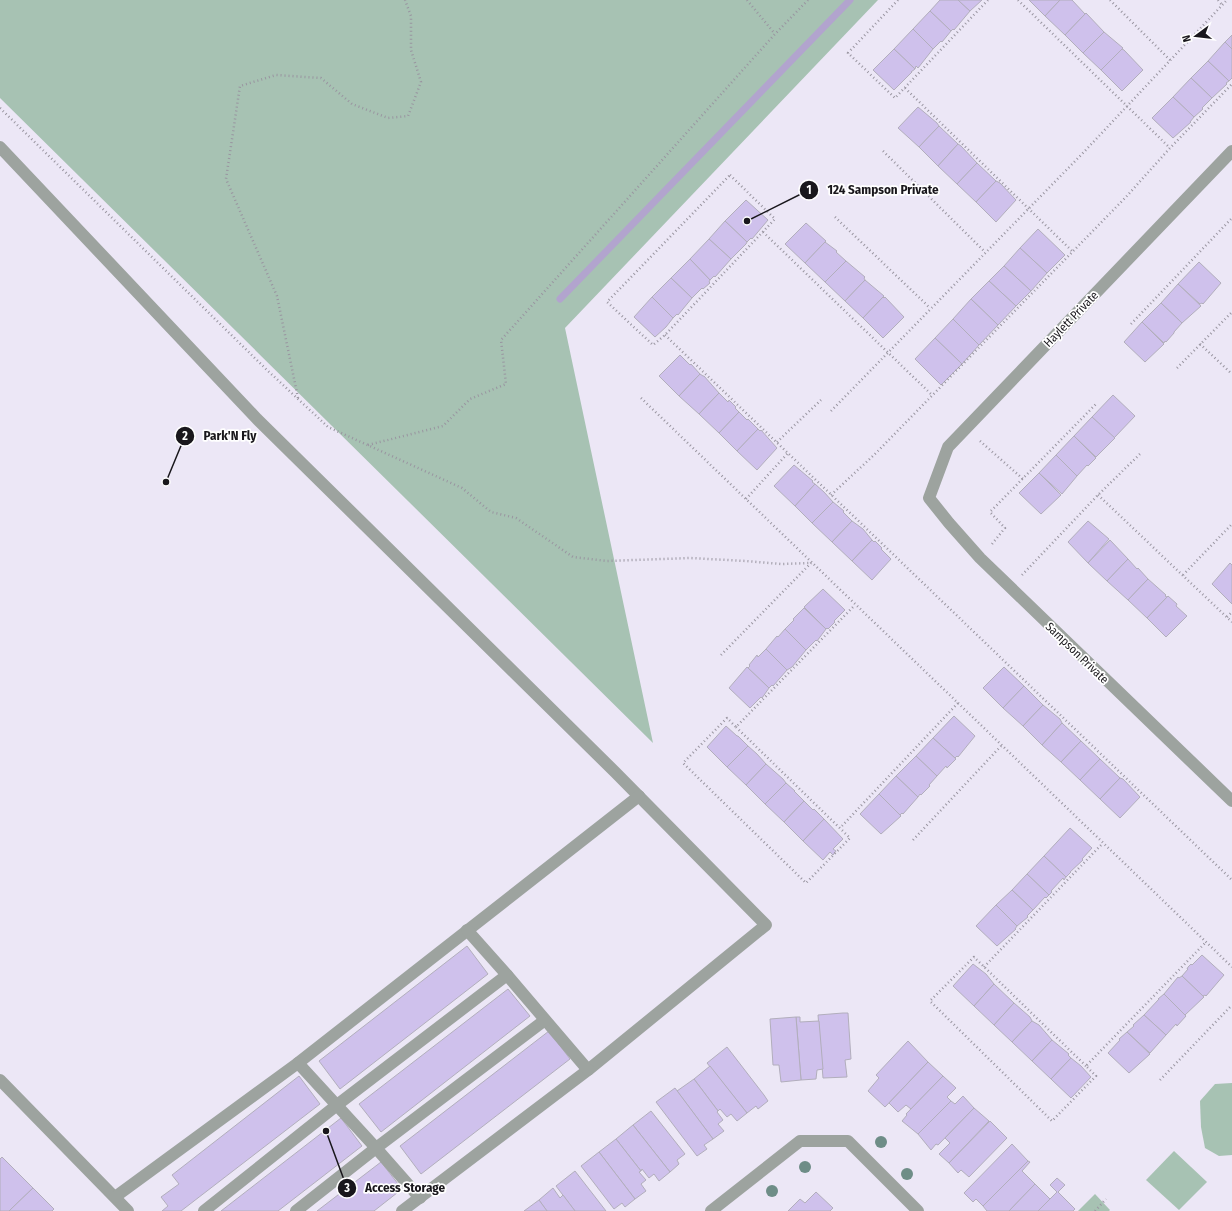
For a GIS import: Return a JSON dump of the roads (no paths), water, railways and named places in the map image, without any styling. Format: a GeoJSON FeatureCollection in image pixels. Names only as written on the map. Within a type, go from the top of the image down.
{"type":"FeatureCollection","features":[{"type":"Feature","properties":{"kind":"street"},"geometry":{"type":"LineString","coordinates":[[0,147],[257,419],[639,796],[766,926],[588,1070],[402,1211]]}},
{"type":"Feature","properties":{"kind":"street","name":"Haylett Private"},"geometry":{"type":"LineString","coordinates":[[929,498],[948,447],[1232,151]]}},
{"type":"Feature","properties":{"kind":"street","name":"Sampson Private"},"geometry":{"type":"LineString","coordinates":[[929,498],[980,558],[1232,801]]}},
{"type":"Feature","properties":{"kind":"street"},"geometry":{"type":"LineString","coordinates":[[115,1197],[298,1063],[639,796]]}},
{"type":"Feature","properties":{"kind":"street"},"geometry":{"type":"LineString","coordinates":[[467,930],[588,1070]]}},
{"type":"Feature","properties":{"kind":"street"},"geometry":{"type":"LineString","coordinates":[[204,1211],[337,1105],[507,975]]}},
{"type":"Feature","properties":{"kind":"street"},"geometry":{"type":"LineString","coordinates":[[296,1211],[376,1148],[546,1020]]}},
{"type":"Feature","properties":{"kind":"street"},"geometry":{"type":"LineString","coordinates":[[298,1063],[420,1198]]}},
{"type":"Feature","properties":{"kind":"street"},"geometry":{"type":"LineString","coordinates":[[0,1080],[128,1211]]}},
{"type":"Feature","properties":{"kind":"street"},"geometry":{"type":"LineString","coordinates":[[711,1211],[800,1141],[848,1141],[918,1211]]}},
{"type":"Feature","properties":{"kind":"waterway"},"geometry":{"type":"LineString","coordinates":[[560,299],[850,0]]}},
{"type":"Feature","properties":{"kind":"place","name":"124 Sampson Private"},"geometry":{"type":"Point","coordinates":[747,221]}},
{"type":"Feature","properties":{"kind":"place","name":"Park'N Fly"},"geometry":{"type":"Point","coordinates":[166,482]}},
{"type":"Feature","properties":{"kind":"place","name":"Access Storage"},"geometry":{"type":"Point","coordinates":[326,1131]}}]}
